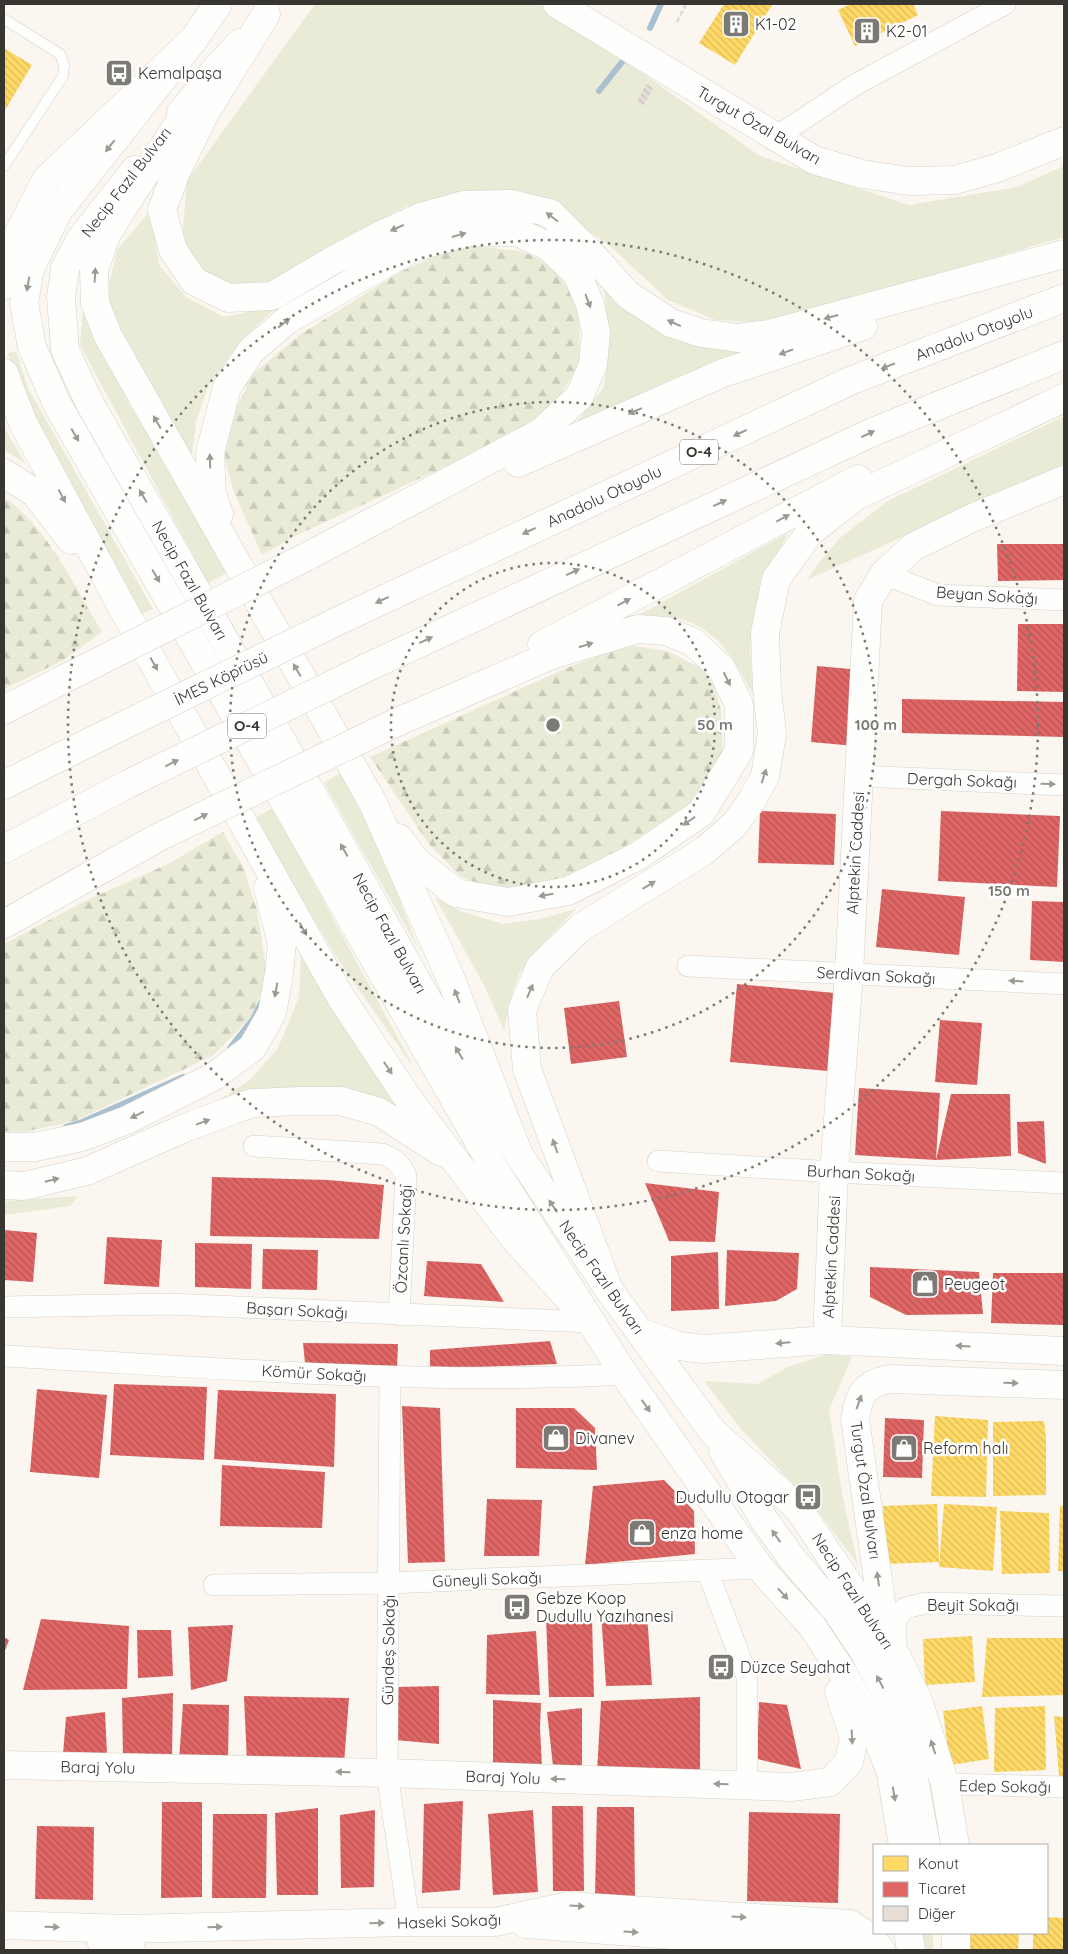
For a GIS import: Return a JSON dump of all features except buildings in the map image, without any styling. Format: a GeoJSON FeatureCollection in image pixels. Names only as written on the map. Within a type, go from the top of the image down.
{"type":"FeatureCollection","features":[{"type":"Feature","properties":{"kind":"main road","name":"Necip Fazıl Bulvarı"},"geometry":{"type":"LineString","coordinates":[[218,4],[194,39],[58,211],[30,269],[24,303],[32,347],[57,404],[476,1136],[624,1374],[760,1568],[812,1626],[844,1673],[875,1732],[891,1773],[903,1844]]}},
{"type":"Feature","properties":{"kind":"main road","name":"Turgut Özal Bulvarı"},"geometry":{"type":"LineString","coordinates":[[557,4],[814,160],[862,174],[909,181],[955,180],[997,168],[1064,140]]}},
{"type":"Feature","properties":{"kind":"main road","name":"Necip Fazıl Bulvarı"},"geometry":{"type":"LineString","coordinates":[[270,9],[215,70],[80,240],[65,268],[61,296],[66,350],[89,402],[420,987],[519,1155],[609,1290],[713,1432],[798,1508],[892,1651],[918,1700],[945,1784],[955,1844]]}},
{"type":"Feature","properties":{"kind":"main road"},"geometry":{"type":"LineString","coordinates":[[270,9],[205,113],[176,172],[162,210],[173,250],[194,282],[228,298],[272,296],[383,234],[421,217],[464,205],[512,204],[550,213],[594,256],[628,295],[671,323],[701,333],[738,338],[769,334],[1064,256]]}},
{"type":"Feature","properties":{"kind":"main road"},"geometry":{"type":"LineString","coordinates":[[4,262],[6,254],[46,180],[194,39]]}},
{"type":"Feature","properties":{"kind":"main road"},"geometry":{"type":"LineString","coordinates":[[215,70],[106,235],[94,270],[95,303],[108,336],[373,803],[450,977],[519,1155]]}},
{"type":"Feature","properties":{"kind":"main road"},"geometry":{"type":"LineString","coordinates":[[4,285],[8,262],[46,180]]}},
{"type":"Feature","properties":{"kind":"main road"},"geometry":{"type":"LineString","coordinates":[[4,708],[306,556],[540,433],[579,398],[593,365],[596,333],[590,304],[577,274],[548,246],[517,232],[470,232],[412,248],[287,320],[250,351],[227,387],[210,453],[212,494],[243,574]]}},
{"type":"Feature","properties":{"kind":"main road"},"geometry":{"type":"LineString","coordinates":[[306,556],[723,373],[1064,256]]}},
{"type":"Feature","properties":{"kind":"main road","name":"Anadolu Otoyolu"},"geometry":{"type":"LineString","coordinates":[[340,620],[850,381],[1064,298]]}},
{"type":"Feature","properties":{"kind":"main road","name":"O-4"},"geometry":{"type":"LineString","coordinates":[[4,849],[128,784],[366,668],[875,431],[1064,355]]}},
{"type":"Feature","properties":{"kind":"main road"},"geometry":{"type":"LineString","coordinates":[[4,373],[23,423],[122,606],[340,996],[407,1097],[514,1238]]}},
{"type":"Feature","properties":{"kind":"main road"},"geometry":{"type":"LineString","coordinates":[[4,909],[157,838],[395,723],[841,488],[1064,383]]}},
{"type":"Feature","properties":{"kind":"main road"},"geometry":{"type":"LineString","coordinates":[[609,1290],[527,1069],[522,1010],[540,967],[580,928],[704,851],[734,825],[751,802],[765,776],[772,734],[767,689],[765,633],[776,579],[810,532],[856,496],[1064,398]]}},
{"type":"Feature","properties":{"kind":"main road"},"geometry":{"type":"LineString","coordinates":[[4,473],[35,493],[122,606]]}},
{"type":"Feature","properties":{"kind":"main road","name":"Alptekin Caddesi"},"geometry":{"type":"LineString","coordinates":[[827,1340],[834,1172],[849,974],[868,602],[884,574],[913,547],[972,518],[1064,480]]}},
{"type":"Feature","properties":{"kind":"main road","name":"İMES Köprüsü"},"geometry":{"type":"LineString","coordinates":[[4,785],[340,620]]}},
{"type":"Feature","properties":{"kind":"main road"},"geometry":{"type":"LineString","coordinates":[[373,803],[416,862],[456,893],[508,902],[568,891],[638,856],[701,813],[740,751],[740,705],[722,669],[693,642],[666,631],[638,629],[554,654],[395,723]]}},
{"type":"Feature","properties":{"kind":"main road"},"geometry":{"type":"LineString","coordinates":[[4,924],[157,838]]}},
{"type":"Feature","properties":{"kind":"main road"},"geometry":{"type":"LineString","coordinates":[[4,1147],[34,1148],[82,1137],[127,1120],[213,1077],[252,1048],[272,1013],[282,944],[275,911],[254,841]]}},
{"type":"Feature","properties":{"kind":"main road"},"geometry":{"type":"LineString","coordinates":[[4,1185],[24,1186],[87,1171],[187,1127],[252,1104],[341,1101],[379,1112],[441,1151],[514,1238],[590,1322]]}},
{"type":"Feature","properties":{"kind":"main road"},"geometry":{"type":"LineString","coordinates":[[640,1332],[678,1346],[704,1349],[827,1340],[1064,1350]]}},
{"type":"Feature","properties":{"kind":"main road","name":"Turgut Özal Bulvarı"},"geometry":{"type":"LineString","coordinates":[[892,1651],[854,1419],[861,1395],[867,1387],[890,1379],[1064,1385]]}},
{"type":"Feature","properties":{"kind":"main road"},"geometry":{"type":"LineString","coordinates":[[713,1432],[765,1521],[793,1560],[836,1610],[863,1650],[889,1699],[908,1746],[926,1844]]}},
{"type":"Feature","properties":{"kind":"main road","name":"Baraj Yolu"},"geometry":{"type":"LineString","coordinates":[[4,1765],[387,1773],[791,1787],[830,1782],[849,1762],[854,1737],[839,1691],[812,1626]]}},
{"type":"Feature","properties":{"kind":"main road","name":"Haseki Sokağı"},"geometry":{"type":"LineString","coordinates":[[4,1925],[101,1940],[129,1940],[410,1922],[495,1922],[568,1906],[850,1924],[870,1937],[870,1950]]}},
{"type":"Feature","properties":{"kind":"main road"},"geometry":{"type":"LineString","coordinates":[[908,1934],[910,1950]]}},
{"type":"Feature","properties":{"kind":"main road"},"geometry":{"type":"LineString","coordinates":[[956,1934],[956,1950]]}},
{"type":"Feature","properties":{"kind":"street"},"geometry":{"type":"LineString","coordinates":[[776,137],[853,86],[1005,4]]}},
{"type":"Feature","properties":{"kind":"street","name":"Beyan Sokağı"},"geometry":{"type":"LineString","coordinates":[[884,574],[938,595],[1064,600]]}},
{"type":"Feature","properties":{"kind":"street","name":"Dergah Sokağı"},"geometry":{"type":"LineString","coordinates":[[860,776],[1064,785]]}},
{"type":"Feature","properties":{"kind":"street","name":"Serdivan Sokağı"},"geometry":{"type":"LineString","coordinates":[[688,966],[1064,984]]}},
{"type":"Feature","properties":{"kind":"street","name":"Özcanlı Sokağı"},"geometry":{"type":"LineString","coordinates":[[254,1146],[382,1154],[393,1158],[402,1165],[406,1176],[399,1314]]}},
{"type":"Feature","properties":{"kind":"street","name":"Burhan Sokağı"},"geometry":{"type":"LineString","coordinates":[[658,1161],[1064,1183]]}},
{"type":"Feature","properties":{"kind":"street","name":"Başarı Sokağı"},"geometry":{"type":"LineString","coordinates":[[4,1307],[168,1304],[590,1322]]}},
{"type":"Feature","properties":{"kind":"street","name":"Kömür Sokağı"},"geometry":{"type":"LineString","coordinates":[[4,1356],[390,1377],[624,1374]]}},
{"type":"Feature","properties":{"kind":"street","name":"Gündeş Sokağı"},"geometry":{"type":"LineString","coordinates":[[390,1377],[387,1773],[410,1922]]}},
{"type":"Feature","properties":{"kind":"street","name":"Güneyli Sokağı"},"geometry":{"type":"LineString","coordinates":[[214,1585],[389,1583],[760,1568]]}},
{"type":"Feature","properties":{"kind":"street"},"geometry":{"type":"LineString","coordinates":[[707,1570],[747,1676],[747,1785]]}},
{"type":"Feature","properties":{"kind":"street","name":"Beyit Sokağı"},"geometry":{"type":"LineString","coordinates":[[892,1651],[896,1618],[905,1608],[926,1603],[1064,1606]]}},
{"type":"Feature","properties":{"kind":"street","name":"Edep Sokağı"},"geometry":{"type":"LineString","coordinates":[[945,1784],[1064,1788]]}},
{"type":"Feature","properties":{"kind":"lane"},"geometry":{"type":"LineString","coordinates":[[4,19],[60,54],[64,65],[63,76],[4,166]]}},
{"type":"Feature","properties":{"kind":"path"},"geometry":{"type":"LineString","coordinates":[[677,22],[686,4]]}},
{"type":"Feature","properties":{"kind":"green space"},"geometry":{"type":"Polygon","coordinates":[[[315,4],[540,4],[557,13],[760,156],[909,205],[1017,187],[1064,166],[1064,237],[771,323],[715,320],[668,300],[608,244],[530,194],[480,191],[406,206],[295,270],[262,286],[233,285],[205,273],[181,250],[187,181],[315,4]]]}},
{"type":"Feature","properties":{"kind":"green space"},"geometry":{"type":"Polygon","coordinates":[[[151,210],[159,265],[186,297],[224,317],[279,305],[241,340],[208,387],[196,422],[191,463],[119,331],[107,293],[117,250],[151,210]]]}},
{"type":"Feature","properties":{"kind":"green space"},"geometry":{"type":"Polygon","coordinates":[[[470,246],[521,251],[538,258],[555,272],[572,294],[579,319],[580,364],[553,407],[499,442],[295,536],[262,555],[234,492],[226,464],[224,431],[247,387],[242,383],[301,334],[400,272],[435,256],[470,246]]]}},
{"type":"Feature","properties":{"kind":"green space"},"geometry":{"type":"Polygon","coordinates":[[[604,283],[661,329],[697,346],[754,347],[670,380],[577,422],[604,387],[608,344],[604,283]]]}},
{"type":"Feature","properties":{"kind":"green space"},"geometry":{"type":"Polygon","coordinates":[[[83,309],[129,404],[231,571],[208,583],[80,345],[83,309]]]}},
{"type":"Feature","properties":{"kind":"green space"},"geometry":{"type":"Polygon","coordinates":[[[16,351],[28,388],[153,609],[137,615],[19,396],[8,353],[16,351]]]}},
{"type":"Feature","properties":{"kind":"green space"},"geometry":{"type":"Polygon","coordinates":[[[1064,416],[1064,464],[807,580],[841,537],[888,501],[1064,416]]]}},
{"type":"Feature","properties":{"kind":"green space"},"geometry":{"type":"Polygon","coordinates":[[[4,427],[25,463],[4,450],[4,427]]]}},
{"type":"Feature","properties":{"kind":"green space"},"geometry":{"type":"Polygon","coordinates":[[[4,497],[20,510],[47,541],[102,632],[62,661],[4,689],[4,497]]]}},
{"type":"Feature","properties":{"kind":"green space"},"geometry":{"type":"Polygon","coordinates":[[[788,533],[761,585],[750,649],[753,695],[733,659],[716,639],[706,631],[695,624],[676,618],[635,617],[788,533]]]}},
{"type":"Feature","properties":{"kind":"green space"},"geometry":{"type":"Polygon","coordinates":[[[628,645],[667,651],[701,668],[714,686],[721,710],[723,758],[690,803],[630,843],[568,878],[521,888],[487,886],[461,877],[429,844],[370,757],[569,667],[628,645]]]}},
{"type":"Feature","properties":{"kind":"green space"},"geometry":{"type":"Polygon","coordinates":[[[340,773],[381,850],[418,948],[324,783],[340,773]]]}},
{"type":"Feature","properties":{"kind":"green space"},"geometry":{"type":"Polygon","coordinates":[[[273,808],[416,1071],[341,964],[253,819],[273,808]]]}},
{"type":"Feature","properties":{"kind":"green space"},"geometry":{"type":"Polygon","coordinates":[[[223,832],[244,869],[257,910],[264,953],[267,979],[251,1017],[214,1055],[75,1121],[24,1132],[4,1131],[4,944],[83,902],[170,863],[223,832]]]}},
{"type":"Feature","properties":{"kind":"green space"},"geometry":{"type":"Polygon","coordinates":[[[435,897],[460,911],[503,924],[540,919],[576,909],[545,941],[519,974],[511,998],[504,1031],[485,987],[435,897]]]}},
{"type":"Feature","properties":{"kind":"green space"},"geometry":{"type":"Polygon","coordinates":[[[301,952],[410,1110],[362,1095],[286,1088],[219,1100],[250,1080],[278,1048],[299,997],[301,952]]]}},
{"type":"Feature","properties":{"kind":"green space"},"geometry":{"type":"Polygon","coordinates":[[[78,1196],[70,1206],[4,1215],[4,1201],[78,1196]]]}},
{"type":"Feature","properties":{"kind":"green space"},"geometry":{"type":"Polygon","coordinates":[[[828,1354],[852,1357],[829,1410],[843,1499],[858,1565],[815,1507],[740,1428],[704,1381],[757,1384],[788,1367],[828,1354]]]}},
{"type":"Feature","properties":{"kind":"green space"},"geometry":{"type":"Polygon","coordinates":[[[917,1934],[933,1934],[933,1950],[919,1950],[917,1934]]]}},
{"type":"Feature","properties":{"kind":"waterway"},"geometry":{"type":"LineString","coordinates":[[650,28],[661,4]]}},
{"type":"Feature","properties":{"kind":"waterway"},"geometry":{"type":"LineString","coordinates":[[599,91],[626,57]]}},
{"type":"Feature","properties":{"kind":"waterway"},"geometry":{"type":"LineString","coordinates":[[230,1048],[253,1019],[262,1001]]}},
{"type":"Feature","properties":{"kind":"waterway"},"geometry":{"type":"LineString","coordinates":[[66,1127],[80,1123],[183,1077]]}},
{"type":"Feature","properties":{"kind":"place","name":"K1-02"},"geometry":{"type":"Point","coordinates":[736,24]}},
{"type":"Feature","properties":{"kind":"place","name":"K2-01"},"geometry":{"type":"Point","coordinates":[867,31]}},
{"type":"Feature","properties":{"kind":"place","name":"Kemalpaşa"},"geometry":{"type":"Point","coordinates":[119,73]}},
{"type":"Feature","properties":{"kind":"place","name":"Peugeot"},"geometry":{"type":"Point","coordinates":[925,1284]}},
{"type":"Feature","properties":{"kind":"place","name":"Divanev"},"geometry":{"type":"Point","coordinates":[556,1438]}},
{"type":"Feature","properties":{"kind":"place","name":"Reform halı"},"geometry":{"type":"Point","coordinates":[904,1448]}},
{"type":"Feature","properties":{"kind":"place","name":"Dudullu Otogar"},"geometry":{"type":"Point","coordinates":[808,1497]}},
{"type":"Feature","properties":{"kind":"place","name":"enza home"},"geometry":{"type":"Point","coordinates":[642,1533]}},
{"type":"Feature","properties":{"kind":"place","name":"Gebze Koop Dudullu Yazıhanesi"},"geometry":{"type":"Point","coordinates":[517,1607]}},
{"type":"Feature","properties":{"kind":"place","name":"Düzce Seyahat"},"geometry":{"type":"Point","coordinates":[721,1667]}}]}
